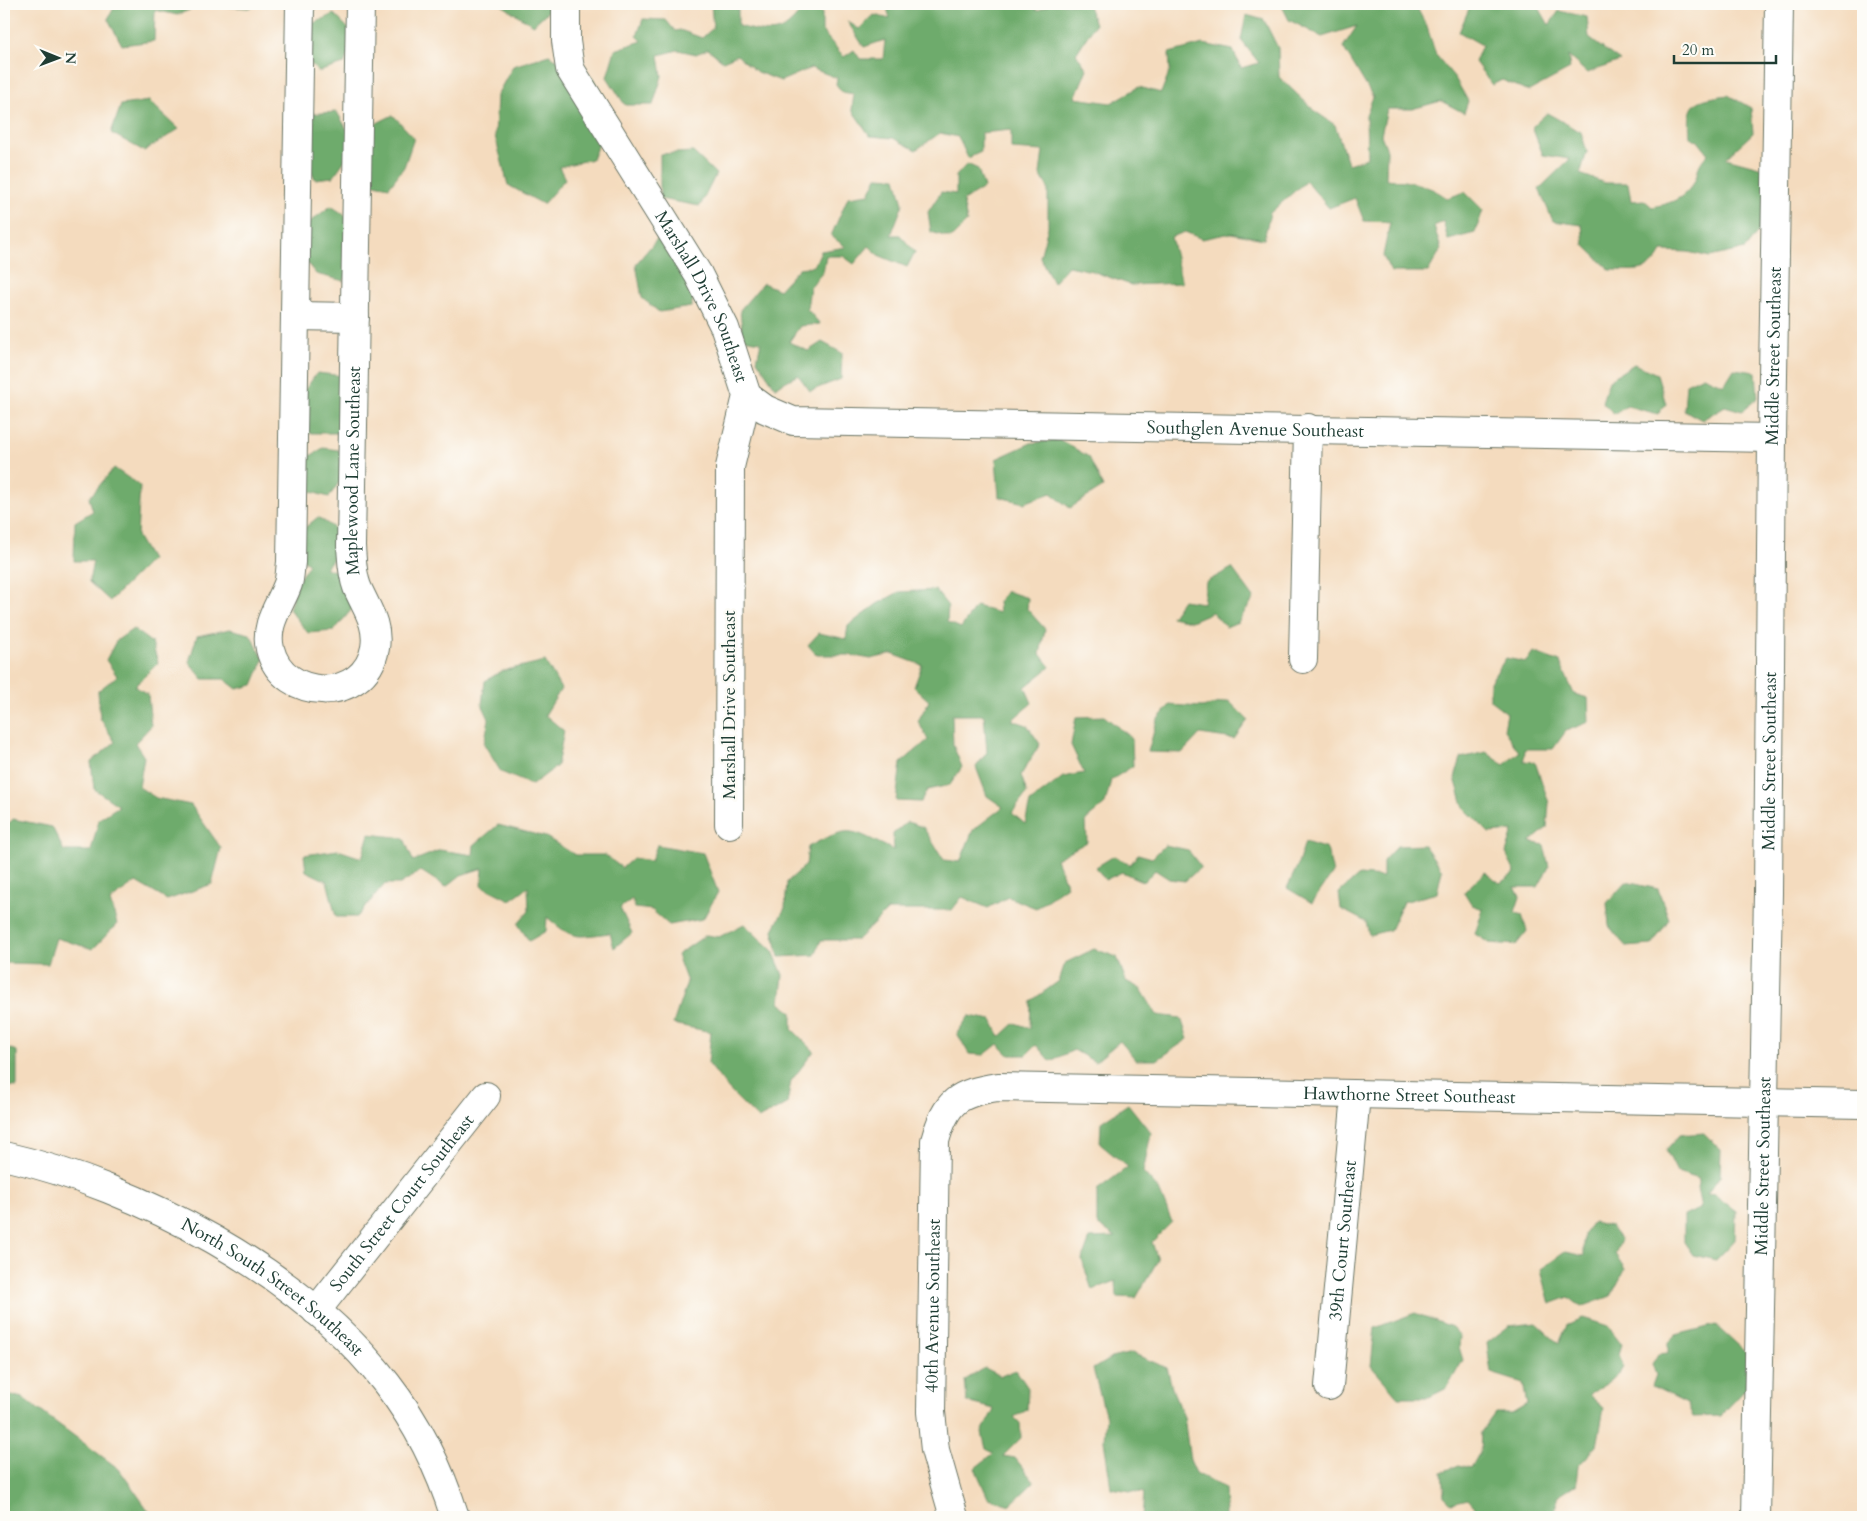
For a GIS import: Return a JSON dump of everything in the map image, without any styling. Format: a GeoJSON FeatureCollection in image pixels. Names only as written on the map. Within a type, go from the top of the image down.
{"type":"FeatureCollection","features":[{"type":"Feature","properties":{"kind":"street","name":"Maplewood Lane Southeast"},"geometry":{"type":"LineString","coordinates":[[300,4],[291,562],[288,582],[271,621],[269,635],[270,649],[281,671],[301,686],[315,690],[340,688],[360,676],[371,660],[376,639],[375,624],[353,573],[351,546],[360,4]]}},
{"type":"Feature","properties":{"kind":"street","name":"Marshall Drive Southeast"},"geometry":{"type":"LineString","coordinates":[[566,4],[566,41],[570,69],[698,274],[725,328],[746,396],[730,467],[729,824]]}},
{"type":"Feature","properties":{"kind":"street","name":"Middle Street Southeast"},"geometry":{"type":"LineString","coordinates":[[1756,1517],[1764,1102],[1778,4]]}},
{"type":"Feature","properties":{"kind":"street"},"geometry":{"type":"LineString","coordinates":[[295,316],[355,317]]}},
{"type":"Feature","properties":{"kind":"street","name":"Southglen Avenue Southeast"},"geometry":{"type":"LineString","coordinates":[[746,396],[765,409],[793,421],[870,424],[1308,428],[1772,438]]}},
{"type":"Feature","properties":{"kind":"street"},"geometry":{"type":"LineString","coordinates":[[1303,659],[1308,428]]}},
{"type":"Feature","properties":{"kind":"street","name":"Hawthorne Street Southeast"},"geometry":{"type":"LineString","coordinates":[[957,1098],[976,1090],[998,1087],[1863,1104]]}},
{"type":"Feature","properties":{"kind":"street","name":"39th Court Southeast"},"geometry":{"type":"LineString","coordinates":[[1329,1386],[1356,1095]]}},
{"type":"Feature","properties":{"kind":"street","name":"South Street Court Southeast"},"geometry":{"type":"LineString","coordinates":[[316,1311],[486,1096]]}},
{"type":"Feature","properties":{"kind":"street","name":"40th Avenue Southeast"},"geometry":{"type":"LineString","coordinates":[[954,1517],[935,1450],[931,1412],[935,1141],[942,1117],[957,1098]]}},
{"type":"Feature","properties":{"kind":"street","name":"North South Street Southeast"},"geometry":{"type":"LineString","coordinates":[[4,1156],[86,1180],[180,1222],[238,1255],[316,1311],[361,1354],[386,1383],[408,1414],[428,1449],[445,1485],[455,1517]]}},
{"type":"Feature","properties":{"kind":"green space"},"geometry":{"type":"Polygon","coordinates":[[[116,4],[258,4],[249,8],[202,5],[177,15],[155,10],[154,41],[122,45],[108,19],[116,4]]]}},
{"type":"Feature","properties":{"kind":"green space"},"geometry":{"type":"Polygon","coordinates":[[[500,4],[556,4],[533,25],[500,4]]]}},
{"type":"Feature","properties":{"kind":"green space"},"geometry":{"type":"Polygon","coordinates":[[[711,4],[738,4],[738,26],[769,32],[777,31],[791,23],[805,5],[822,13],[822,31],[844,57],[854,50],[860,59],[883,59],[885,40],[864,47],[847,21],[859,29],[874,15],[890,19],[886,4],[1033,4],[1037,11],[1050,4],[1091,4],[1088,6],[1095,24],[1076,54],[1087,69],[1075,98],[1111,103],[1139,87],[1161,93],[1170,70],[1169,53],[1203,44],[1233,50],[1241,68],[1259,63],[1241,40],[1246,15],[1264,20],[1278,48],[1279,77],[1316,112],[1335,125],[1348,164],[1367,158],[1366,115],[1373,97],[1343,47],[1357,26],[1322,37],[1289,20],[1281,4],[1415,4],[1427,27],[1436,55],[1455,78],[1468,101],[1464,113],[1441,101],[1412,109],[1387,109],[1381,135],[1387,150],[1386,179],[1418,184],[1433,189],[1447,198],[1465,192],[1483,210],[1475,233],[1448,240],[1443,221],[1434,226],[1441,249],[1428,272],[1391,272],[1383,256],[1390,222],[1364,221],[1355,198],[1329,208],[1306,181],[1270,213],[1264,239],[1231,233],[1202,239],[1185,232],[1171,237],[1182,283],[1131,285],[1092,271],[1068,266],[1053,283],[1040,257],[1048,227],[1048,188],[1040,174],[1043,151],[1011,149],[1011,130],[981,133],[981,152],[968,158],[958,137],[940,133],[916,150],[893,138],[870,136],[852,110],[854,94],[842,92],[836,84],[837,78],[811,68],[781,81],[757,72],[737,55],[723,61],[708,49],[696,54],[678,50],[659,55],[662,76],[653,105],[625,105],[607,77],[615,50],[642,41],[637,36],[643,19],[666,20],[675,31],[680,30],[702,38],[713,28],[711,4]]]}},
{"type":"Feature","properties":{"kind":"green space"},"geometry":{"type":"Polygon","coordinates":[[[1471,4],[1537,4],[1549,25],[1559,11],[1587,17],[1589,38],[1620,61],[1587,73],[1568,56],[1570,69],[1529,91],[1502,80],[1492,85],[1475,62],[1482,45],[1459,32],[1471,4]]]}},
{"type":"Feature","properties":{"kind":"green space"},"geometry":{"type":"Polygon","coordinates":[[[334,14],[355,35],[344,64],[318,72],[304,56],[305,27],[334,14]]]}},
{"type":"Feature","properties":{"kind":"green space"},"geometry":{"type":"Polygon","coordinates":[[[549,55],[594,79],[610,117],[592,159],[559,167],[565,179],[543,204],[508,185],[495,136],[497,95],[513,66],[549,55]]]}},
{"type":"Feature","properties":{"kind":"green space"},"geometry":{"type":"Polygon","coordinates":[[[1728,95],[1751,108],[1753,133],[1726,158],[1763,168],[1782,201],[1745,249],[1710,257],[1688,252],[1662,251],[1657,259],[1647,268],[1640,270],[1610,270],[1584,245],[1582,225],[1553,221],[1539,189],[1570,159],[1543,155],[1532,127],[1547,113],[1581,132],[1587,152],[1580,174],[1605,183],[1628,183],[1631,201],[1644,200],[1652,207],[1680,198],[1695,181],[1700,163],[1708,154],[1698,141],[1690,137],[1690,116],[1695,104],[1707,99],[1728,95]]]}},
{"type":"Feature","properties":{"kind":"green space"},"geometry":{"type":"Polygon","coordinates":[[[149,101],[179,129],[144,151],[111,133],[121,105],[149,101]]]}},
{"type":"Feature","properties":{"kind":"green space"},"geometry":{"type":"Polygon","coordinates":[[[337,112],[351,136],[393,115],[414,138],[404,167],[389,187],[361,181],[352,150],[333,177],[315,179],[301,147],[308,114],[337,112]]]}},
{"type":"Feature","properties":{"kind":"green space"},"geometry":{"type":"Polygon","coordinates":[[[693,152],[716,174],[700,206],[660,199],[660,154],[693,152]]]}},
{"type":"Feature","properties":{"kind":"green space"},"geometry":{"type":"Polygon","coordinates":[[[967,164],[978,169],[984,188],[963,201],[967,222],[951,238],[931,232],[928,212],[941,192],[956,194],[956,176],[967,164]]]}},
{"type":"Feature","properties":{"kind":"green space"},"geometry":{"type":"Polygon","coordinates":[[[877,177],[896,178],[903,204],[891,235],[900,235],[915,252],[907,267],[878,255],[869,246],[854,264],[843,256],[826,256],[823,272],[810,287],[807,309],[820,324],[800,326],[789,342],[808,351],[822,342],[842,353],[841,379],[810,391],[798,375],[775,387],[757,360],[761,342],[743,339],[740,310],[763,283],[779,290],[799,268],[814,266],[821,251],[846,247],[831,236],[848,197],[869,194],[877,177]]]}},
{"type":"Feature","properties":{"kind":"green space"},"geometry":{"type":"Polygon","coordinates":[[[331,206],[365,228],[344,281],[316,274],[302,257],[303,227],[331,206]]]}},
{"type":"Feature","properties":{"kind":"green space"},"geometry":{"type":"Polygon","coordinates":[[[657,239],[691,250],[702,267],[691,307],[659,312],[642,298],[636,264],[657,239]]]}},
{"type":"Feature","properties":{"kind":"green space"},"geometry":{"type":"Polygon","coordinates":[[[1634,364],[1657,374],[1666,404],[1658,414],[1627,406],[1614,414],[1602,402],[1609,380],[1634,364]]]}},
{"type":"Feature","properties":{"kind":"green space"},"geometry":{"type":"Polygon","coordinates":[[[1734,369],[1756,372],[1758,398],[1742,411],[1725,406],[1702,420],[1684,410],[1686,384],[1703,376],[1724,385],[1734,369]]]}},
{"type":"Feature","properties":{"kind":"green space"},"geometry":{"type":"Polygon","coordinates":[[[317,373],[344,376],[340,433],[302,433],[299,398],[317,373]]]}},
{"type":"Feature","properties":{"kind":"green space"},"geometry":{"type":"Polygon","coordinates":[[[1060,440],[1089,457],[1103,487],[1070,508],[1051,493],[1024,503],[999,497],[996,459],[1031,443],[1060,440]]]}},
{"type":"Feature","properties":{"kind":"green space"},"geometry":{"type":"Polygon","coordinates":[[[323,448],[339,450],[347,471],[329,497],[304,490],[299,463],[323,448]]]}},
{"type":"Feature","properties":{"kind":"green space"},"geometry":{"type":"Polygon","coordinates":[[[114,468],[140,486],[137,536],[151,560],[110,601],[89,582],[93,561],[74,561],[75,522],[93,511],[89,498],[114,468]]]}},
{"type":"Feature","properties":{"kind":"green space"},"geometry":{"type":"Polygon","coordinates":[[[318,517],[340,532],[341,550],[325,568],[345,574],[356,604],[334,631],[308,633],[289,609],[299,579],[309,564],[299,556],[297,534],[318,517]]]}},
{"type":"Feature","properties":{"kind":"green space"},"geometry":{"type":"Polygon","coordinates":[[[1232,568],[1254,598],[1238,622],[1226,627],[1212,612],[1191,621],[1171,617],[1183,600],[1203,603],[1206,582],[1232,568]]]}},
{"type":"Feature","properties":{"kind":"green space"},"geometry":{"type":"Polygon","coordinates":[[[935,590],[948,606],[947,622],[961,628],[976,606],[999,613],[998,602],[1006,591],[1028,598],[1027,609],[1045,629],[1040,654],[1050,667],[1025,687],[1032,703],[1012,720],[1027,725],[1040,744],[1021,775],[1027,793],[1012,813],[1025,824],[1030,802],[1063,777],[1084,773],[1071,745],[1076,717],[1104,716],[1132,738],[1133,766],[1111,780],[1105,804],[1086,820],[1087,842],[1056,859],[1067,886],[1036,908],[1008,897],[988,908],[962,897],[952,910],[888,910],[857,940],[821,940],[815,955],[779,957],[773,930],[785,908],[787,882],[806,865],[808,847],[834,835],[851,832],[894,850],[893,834],[907,822],[923,827],[944,860],[960,862],[973,830],[1003,807],[987,796],[976,767],[987,752],[984,715],[952,715],[953,745],[962,767],[950,785],[927,790],[921,802],[896,801],[901,763],[928,740],[918,721],[929,701],[914,687],[922,665],[892,654],[871,659],[849,655],[817,655],[808,645],[819,633],[846,639],[848,626],[877,604],[899,592],[935,590]]]}},
{"type":"Feature","properties":{"kind":"green space"},"geometry":{"type":"Polygon","coordinates":[[[133,629],[152,643],[158,663],[135,686],[148,695],[151,726],[135,743],[144,757],[139,787],[156,798],[191,805],[221,848],[212,884],[167,900],[136,882],[110,901],[117,924],[93,949],[56,938],[48,964],[4,963],[4,828],[13,819],[52,827],[64,851],[91,851],[99,819],[119,806],[94,789],[91,762],[115,742],[100,718],[98,691],[117,676],[106,660],[116,641],[133,629]]]}},
{"type":"Feature","properties":{"kind":"green space"},"geometry":{"type":"Polygon","coordinates":[[[230,629],[250,634],[264,659],[253,685],[237,689],[224,679],[203,679],[189,662],[197,636],[230,629]]]}},
{"type":"Feature","properties":{"kind":"green space"},"geometry":{"type":"Polygon","coordinates":[[[1533,652],[1560,662],[1574,694],[1588,698],[1589,722],[1566,731],[1553,749],[1525,749],[1524,761],[1535,762],[1549,803],[1547,828],[1530,842],[1544,845],[1549,867],[1538,887],[1515,887],[1520,897],[1515,912],[1522,915],[1527,931],[1516,945],[1489,943],[1475,934],[1483,909],[1472,905],[1464,892],[1485,872],[1500,883],[1515,873],[1506,853],[1513,831],[1489,833],[1464,808],[1455,778],[1461,758],[1486,752],[1504,765],[1519,752],[1504,730],[1507,713],[1490,700],[1490,682],[1506,658],[1526,662],[1533,652]]]}},
{"type":"Feature","properties":{"kind":"green space"},"geometry":{"type":"Polygon","coordinates":[[[545,661],[561,689],[545,715],[564,731],[557,766],[532,785],[501,772],[484,744],[489,719],[482,704],[485,681],[502,671],[545,661]]]}},
{"type":"Feature","properties":{"kind":"green space"},"geometry":{"type":"Polygon","coordinates":[[[1229,701],[1248,720],[1234,739],[1200,734],[1182,753],[1148,752],[1157,720],[1170,705],[1202,707],[1229,701]]]}},
{"type":"Feature","properties":{"kind":"green space"},"geometry":{"type":"Polygon","coordinates":[[[498,825],[546,837],[575,855],[605,855],[622,868],[633,858],[651,861],[657,845],[703,853],[718,892],[703,919],[669,925],[652,910],[635,908],[632,899],[620,908],[632,933],[614,948],[610,933],[576,936],[563,930],[547,917],[546,931],[529,941],[518,924],[529,911],[528,887],[510,900],[482,886],[483,868],[461,875],[446,887],[421,871],[400,884],[385,884],[357,917],[336,917],[327,881],[306,871],[304,855],[338,850],[362,858],[369,834],[404,838],[413,861],[440,850],[473,855],[474,845],[498,825]]]}},
{"type":"Feature","properties":{"kind":"green space"},"geometry":{"type":"Polygon","coordinates":[[[1305,842],[1327,849],[1333,873],[1312,903],[1287,888],[1297,867],[1305,842]]]}},
{"type":"Feature","properties":{"kind":"green space"},"geometry":{"type":"Polygon","coordinates":[[[1165,845],[1188,850],[1201,867],[1185,881],[1169,879],[1155,870],[1144,882],[1122,872],[1105,880],[1096,867],[1114,856],[1130,865],[1138,854],[1152,858],[1165,845]]]}},
{"type":"Feature","properties":{"kind":"green space"},"geometry":{"type":"Polygon","coordinates":[[[1424,845],[1442,870],[1437,893],[1403,902],[1390,930],[1369,935],[1366,922],[1341,909],[1339,893],[1359,875],[1383,877],[1383,861],[1397,846],[1424,845]]]}},
{"type":"Feature","properties":{"kind":"green space"},"geometry":{"type":"Polygon","coordinates":[[[1626,882],[1658,889],[1669,919],[1652,945],[1626,947],[1609,926],[1607,903],[1626,882]]]}},
{"type":"Feature","properties":{"kind":"green space"},"geometry":{"type":"Polygon","coordinates":[[[744,924],[773,951],[783,975],[780,1003],[792,1012],[792,1029],[814,1051],[791,1081],[787,1104],[758,1119],[729,1090],[708,1063],[711,1032],[673,1024],[687,982],[677,955],[706,935],[719,937],[744,924]]]}},
{"type":"Feature","properties":{"kind":"green space"},"geometry":{"type":"Polygon","coordinates":[[[1094,949],[1117,957],[1126,981],[1141,989],[1157,1015],[1181,1018],[1188,1039],[1157,1060],[1136,1060],[1120,1041],[1095,1062],[1074,1050],[1050,1061],[1036,1045],[1026,1055],[1009,1055],[998,1044],[984,1055],[969,1054],[957,1033],[969,1016],[992,1020],[1000,1037],[1015,1023],[1030,1028],[1031,1001],[1059,981],[1065,963],[1094,949]]]}},
{"type":"Feature","properties":{"kind":"green space"},"geometry":{"type":"Polygon","coordinates":[[[4,1047],[17,1051],[17,1087],[4,1086],[4,1047]]]}},
{"type":"Feature","properties":{"kind":"green space"},"geometry":{"type":"Polygon","coordinates":[[[1128,1104],[1151,1133],[1143,1172],[1159,1190],[1172,1222],[1152,1242],[1158,1260],[1136,1298],[1117,1297],[1116,1281],[1092,1290],[1082,1260],[1090,1238],[1116,1237],[1097,1224],[1097,1190],[1128,1167],[1100,1144],[1101,1122],[1128,1104]]]}},
{"type":"Feature","properties":{"kind":"green space"},"geometry":{"type":"Polygon","coordinates":[[[1704,1133],[1721,1150],[1720,1176],[1707,1194],[1715,1195],[1736,1211],[1735,1240],[1716,1260],[1693,1255],[1684,1242],[1684,1216],[1701,1208],[1697,1188],[1699,1179],[1677,1172],[1666,1150],[1679,1135],[1704,1133]]]}},
{"type":"Feature","properties":{"kind":"green space"},"geometry":{"type":"Polygon","coordinates":[[[1593,1222],[1610,1226],[1621,1240],[1615,1254],[1625,1269],[1611,1296],[1581,1307],[1569,1297],[1550,1304],[1541,1269],[1565,1252],[1584,1256],[1584,1234],[1593,1222]]]}},
{"type":"Feature","properties":{"kind":"green space"},"geometry":{"type":"Polygon","coordinates":[[[1415,1313],[1452,1327],[1460,1336],[1459,1347],[1463,1360],[1447,1388],[1429,1397],[1398,1397],[1371,1366],[1375,1328],[1415,1313]]]}},
{"type":"Feature","properties":{"kind":"green space"},"geometry":{"type":"Polygon","coordinates":[[[1583,1318],[1608,1326],[1622,1344],[1619,1354],[1623,1366],[1618,1375],[1589,1395],[1604,1408],[1597,1446],[1578,1466],[1576,1484],[1557,1496],[1557,1506],[1547,1517],[1483,1516],[1468,1499],[1451,1503],[1444,1496],[1442,1472],[1459,1465],[1471,1468],[1480,1452],[1481,1432],[1495,1413],[1512,1413],[1527,1404],[1523,1383],[1491,1373],[1487,1343],[1509,1326],[1536,1323],[1559,1344],[1567,1325],[1583,1318]]]}},
{"type":"Feature","properties":{"kind":"green space"},"geometry":{"type":"Polygon","coordinates":[[[1716,1325],[1747,1353],[1746,1389],[1720,1416],[1693,1417],[1687,1403],[1652,1386],[1656,1375],[1652,1364],[1658,1354],[1668,1353],[1668,1343],[1676,1335],[1716,1325]]]}},
{"type":"Feature","properties":{"kind":"green space"},"geometry":{"type":"Polygon","coordinates":[[[1132,1353],[1167,1368],[1173,1391],[1184,1417],[1190,1460],[1196,1473],[1225,1488],[1226,1517],[1142,1517],[1144,1493],[1111,1488],[1104,1440],[1106,1417],[1093,1369],[1111,1358],[1132,1353]]]}},
{"type":"Feature","properties":{"kind":"green space"},"geometry":{"type":"Polygon","coordinates":[[[985,1368],[1001,1376],[1016,1370],[1028,1388],[1027,1410],[1014,1417],[1020,1423],[1021,1438],[1003,1456],[1015,1458],[1034,1482],[1010,1505],[988,1498],[975,1468],[994,1453],[986,1449],[982,1432],[994,1409],[967,1402],[965,1380],[985,1368]]]}},
{"type":"Feature","properties":{"kind":"green space"},"geometry":{"type":"Polygon","coordinates":[[[4,1394],[23,1398],[119,1469],[153,1517],[4,1517],[4,1394]]]}}]}
